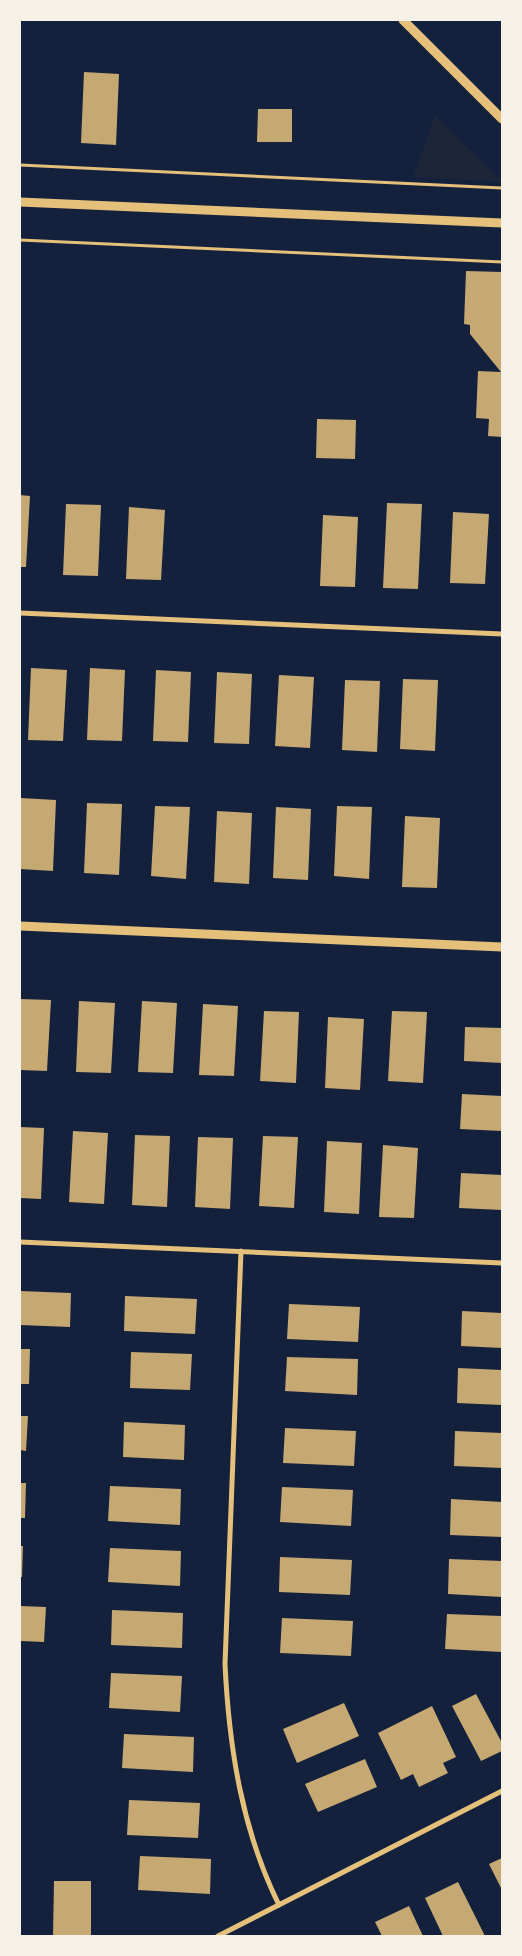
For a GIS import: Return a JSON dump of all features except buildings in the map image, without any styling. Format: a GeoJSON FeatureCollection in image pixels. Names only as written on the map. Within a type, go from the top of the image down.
{"type":"FeatureCollection","features":[{"type":"Feature","properties":{"kind":"street"},"geometry":{"type":"LineString","coordinates":[[403,20],[502,119]]}},
{"type":"Feature","properties":{"kind":"street"},"geometry":{"type":"LineString","coordinates":[[20,202],[502,223]]}},
{"type":"Feature","properties":{"kind":"street"},"geometry":{"type":"LineString","coordinates":[[20,613],[502,634]]}},
{"type":"Feature","properties":{"kind":"street"},"geometry":{"type":"LineString","coordinates":[[20,926],[502,947]]}},
{"type":"Feature","properties":{"kind":"street"},"geometry":{"type":"LineString","coordinates":[[20,1242],[502,1263]]}},
{"type":"Feature","properties":{"kind":"street"},"geometry":{"type":"LineString","coordinates":[[241,1251],[225,1664],[228,1714],[234,1763],[246,1818],[262,1870],[279,1905]]}},
{"type":"Feature","properties":{"kind":"street"},"geometry":{"type":"LineString","coordinates":[[218,1936],[502,1791]]}},
{"type":"Feature","properties":{"kind":"path"},"geometry":{"type":"LineString","coordinates":[[20,165],[502,188]]}},
{"type":"Feature","properties":{"kind":"path"},"geometry":{"type":"LineString","coordinates":[[20,240],[502,262]]}},
{"type":"Feature","properties":{"kind":"shaded area"},"geometry":{"type":"Polygon","coordinates":[[[435,116],[502,181],[502,182],[413,177],[435,116]]]}}]}
